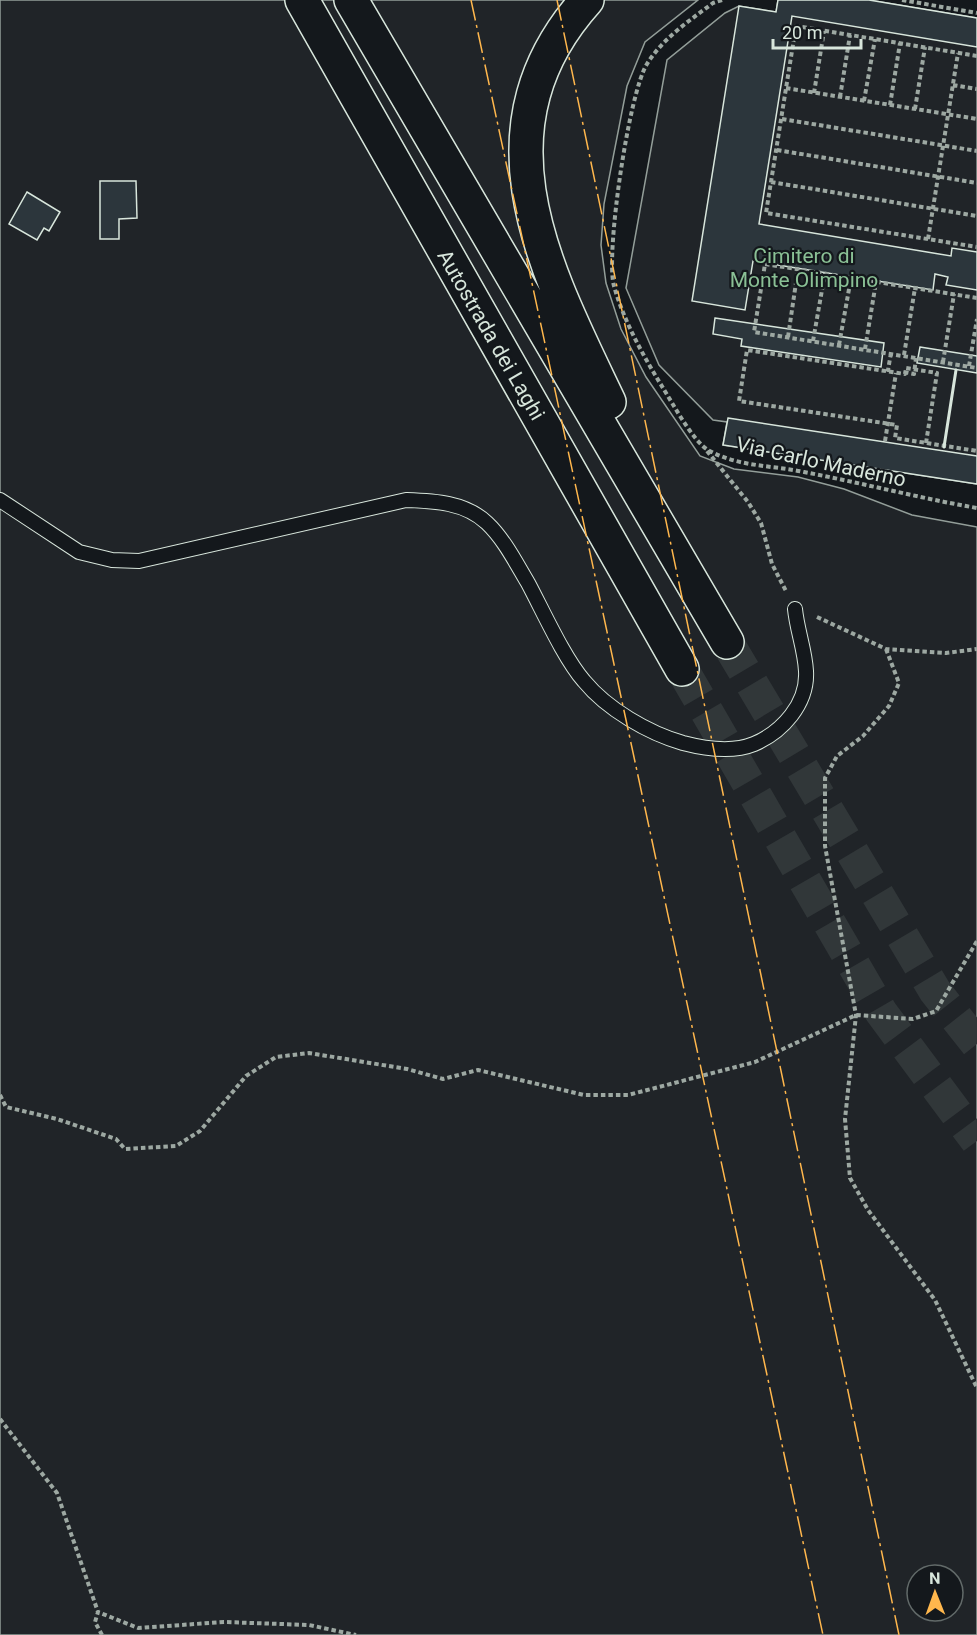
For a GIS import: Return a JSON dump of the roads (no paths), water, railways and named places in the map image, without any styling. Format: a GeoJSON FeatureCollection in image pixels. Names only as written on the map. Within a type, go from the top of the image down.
{"type":"FeatureCollection","features":[{"type":"Feature","properties":{"kind":"highway","name":"Autostrada dei Laghi"},"geometry":{"type":"LineString","coordinates":[[302,0],[682,669]]}},
{"type":"Feature","properties":{"kind":"highway"},"geometry":{"type":"LineString","coordinates":[[351,0],[727,642]]}},
{"type":"Feature","properties":{"kind":"highway"},"geometry":{"type":"LineString","coordinates":[[587,0],[567,25],[552,51],[533,98],[526,154],[530,201],[551,280],[706,604]]}},
{"type":"Feature","properties":{"kind":"lane"},"geometry":{"type":"LineString","coordinates":[[0,500],[79,552],[112,560],[139,561],[406,500],[439,501],[468,510],[487,523],[514,559],[583,681],[603,699],[632,719],[669,739],[700,747],[722,749],[750,746],[771,737],[788,721],[802,696],[806,672],[797,631],[795,609]]}},
{"type":"Feature","properties":{"kind":"tunnel"},"geometry":{"type":"LineString","coordinates":[[727,642],[935,991],[977,1044]]}},
{"type":"Feature","properties":{"kind":"tunnel"},"geometry":{"type":"LineString","coordinates":[[682,669],[881,1012],[977,1141]]}},
{"type":"Feature","properties":{"kind":"park label","name":"Cimitero di Monte Olimpino"},"geometry":{"type":"Point","coordinates":[804,268]}}]}
